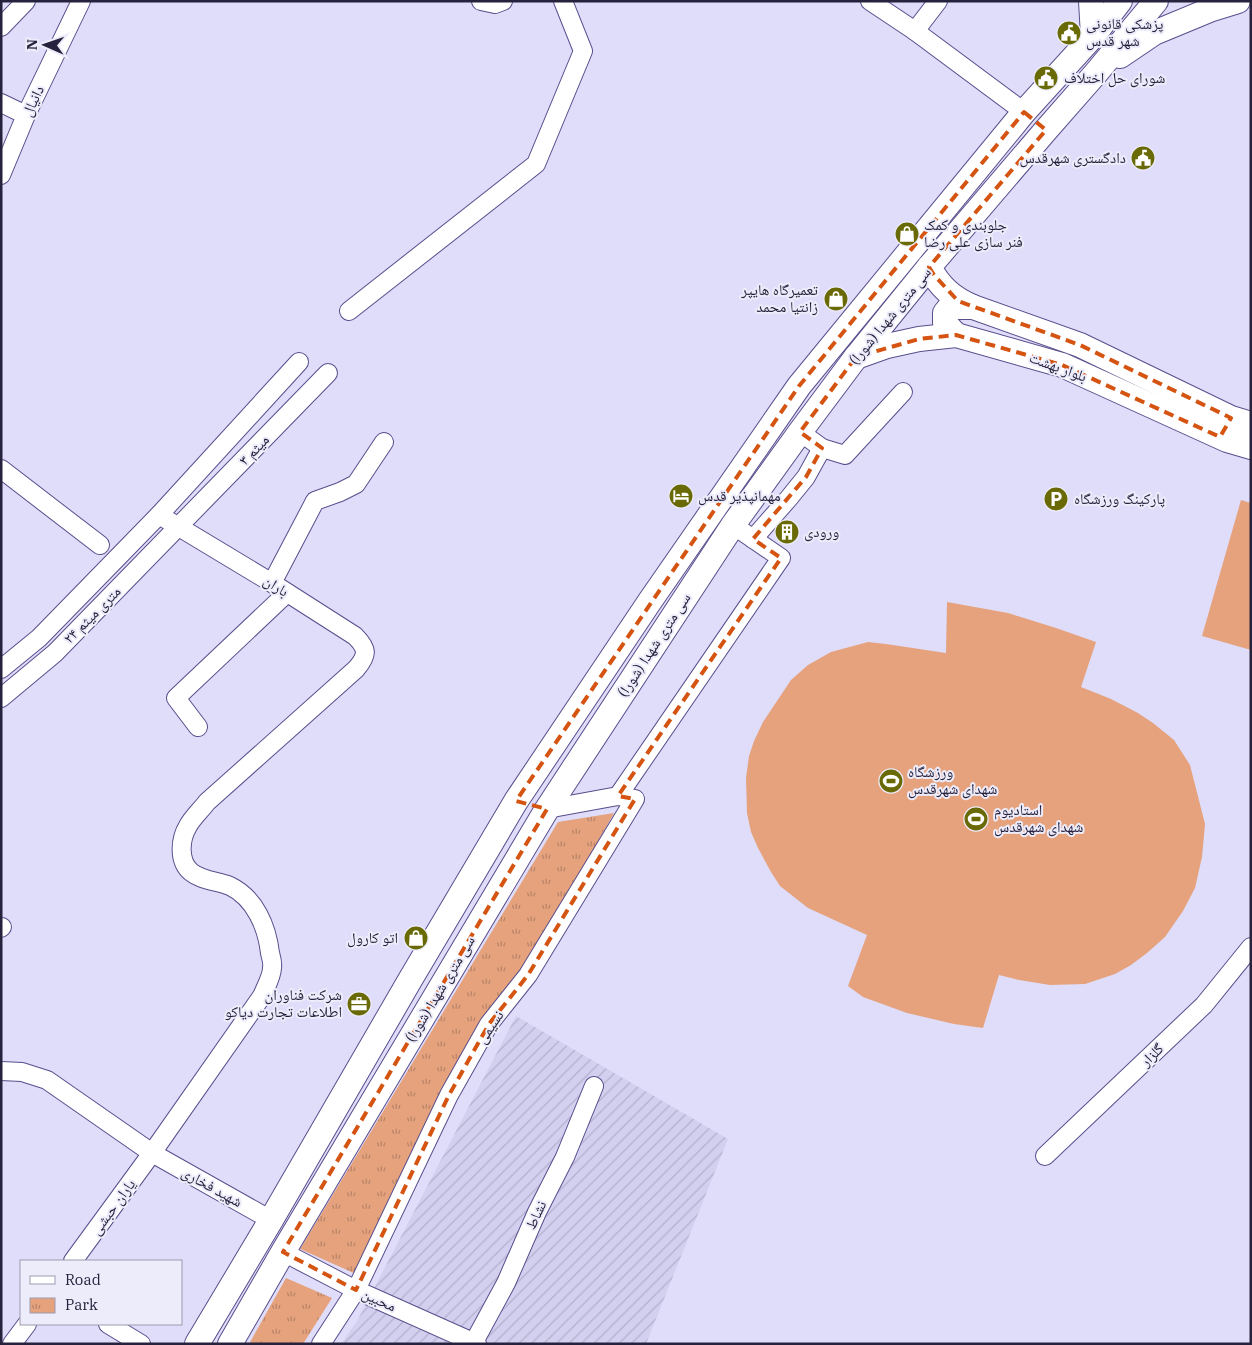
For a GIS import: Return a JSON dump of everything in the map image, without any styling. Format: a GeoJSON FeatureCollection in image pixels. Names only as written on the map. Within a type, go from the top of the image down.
{"type":"FeatureCollection","features":[{"type":"Feature","properties":{"kind":"main road"},"geometry":{"type":"LineString","coordinates":[[1090,1],[1093,36]]}},
{"type":"Feature","properties":{"kind":"main road","name":"سی متری شهدا (شورا)"},"geometry":{"type":"LineString","coordinates":[[197,1344],[516,801],[650,601],[799,386],[1024,112],[1093,36],[1120,1]]}},
{"type":"Feature","properties":{"kind":"main road","name":"سی متری شهدا (شورا)"},"geometry":{"type":"LineString","coordinates":[[230,1344],[547,809],[733,525],[856,357],[929,267],[1156,1]]}},
{"type":"Feature","properties":{"kind":"main road"},"geometry":{"type":"LineString","coordinates":[[1096,73],[1154,33],[1212,9],[1238,1]]}},
{"type":"Feature","properties":{"kind":"main road"},"geometry":{"type":"LineString","coordinates":[[1024,112],[1046,130]]}},
{"type":"Feature","properties":{"kind":"main road","name":"بلوار بهشت"},"geometry":{"type":"LineString","coordinates":[[929,267],[947,292],[958,301],[1080,345],[1234,426]]}},
{"type":"Feature","properties":{"kind":"main road"},"geometry":{"type":"LineString","coordinates":[[956,335],[945,323],[945,313],[950,307],[973,307]]}},
{"type":"Feature","properties":{"kind":"main road","name":"بلوار بهشت"},"geometry":{"type":"LineString","coordinates":[[856,357],[887,346],[919,339],[956,335],[1062,365],[1234,426]]}},
{"type":"Feature","properties":{"kind":"main road","name":"بلوار بهشت"},"geometry":{"type":"LineString","coordinates":[[1234,426],[1226,440],[1251,447]]}},
{"type":"Feature","properties":{"kind":"main road"},"geometry":{"type":"LineString","coordinates":[[516,801],[547,809]]}},
{"type":"Feature","properties":{"kind":"street"},"geometry":{"type":"LineString","coordinates":[[1,27],[26,1]]}},
{"type":"Feature","properties":{"kind":"street","name":"دانیال"},"geometry":{"type":"LineString","coordinates":[[1,175],[26,115],[81,1]]}},
{"type":"Feature","properties":{"kind":"street"},"geometry":{"type":"LineString","coordinates":[[481,1],[495,4],[503,1]]}},
{"type":"Feature","properties":{"kind":"street"},"geometry":{"type":"LineString","coordinates":[[350,311],[536,164],[583,51],[563,1]]}},
{"type":"Feature","properties":{"kind":"street"},"geometry":{"type":"LineString","coordinates":[[870,1],[1024,112]]}},
{"type":"Feature","properties":{"kind":"street"},"geometry":{"type":"LineString","coordinates":[[914,32],[938,1]]}},
{"type":"Feature","properties":{"kind":"street"},"geometry":{"type":"LineString","coordinates":[[1,103],[26,115]]}},
{"type":"Feature","properties":{"kind":"street","name":"میثم ۳"},"geometry":{"type":"LineString","coordinates":[[159,515],[299,362]]}},
{"type":"Feature","properties":{"kind":"street","name":"میثم ۳"},"geometry":{"type":"LineString","coordinates":[[179,528],[328,373]]}},
{"type":"Feature","properties":{"kind":"street"},"geometry":{"type":"LineString","coordinates":[[800,432],[822,448],[845,454],[903,392]]}},
{"type":"Feature","properties":{"kind":"street"},"geometry":{"type":"LineString","coordinates":[[272,582],[315,501],[356,484],[384,442]]}},
{"type":"Feature","properties":{"kind":"street"},"geometry":{"type":"LineString","coordinates":[[753,539],[800,484],[822,448]]}},
{"type":"Feature","properties":{"kind":"street"},"geometry":{"type":"LineString","coordinates":[[1,469],[100,545]]}},
{"type":"Feature","properties":{"kind":"street","name":"باران"},"geometry":{"type":"LineString","coordinates":[[159,515],[272,582],[355,636],[364,644],[365,653]]}},
{"type":"Feature","properties":{"kind":"street","name":"۲۴ متری میثم"},"geometry":{"type":"LineString","coordinates":[[1,669],[39,638],[159,515]]}},
{"type":"Feature","properties":{"kind":"street"},"geometry":{"type":"LineString","coordinates":[[547,809],[618,796],[780,558],[733,525]]}},
{"type":"Feature","properties":{"kind":"street","name":"۲۴ متری میثم"},"geometry":{"type":"LineString","coordinates":[[1,698],[55,653],[179,528]]}},
{"type":"Feature","properties":{"kind":"street"},"geometry":{"type":"LineString","coordinates":[[198,727],[176,698],[287,593]]}},
{"type":"Feature","properties":{"kind":"street"},"geometry":{"type":"LineString","coordinates":[[39,638],[55,653]]}},
{"type":"Feature","properties":{"kind":"street","name":"یاران حبشی"},"geometry":{"type":"LineString","coordinates":[[74,1260],[152,1153],[262,996],[272,968],[269,944],[263,924],[253,906],[242,894],[230,886],[203,878],[191,872],[183,861],[181,847],[187,826],[207,802],[356,669],[363,662],[365,653]]}},
{"type":"Feature","properties":{"kind":"street","name":"نسیمی"},"geometry":{"type":"LineString","coordinates":[[321,1344],[356,1290],[454,1087],[489,1024],[528,975],[635,799],[618,796]]}},
{"type":"Feature","properties":{"kind":"street","name":"گلزار"},"geometry":{"type":"LineString","coordinates":[[1045,1156],[1204,1005],[1251,947]]}},
{"type":"Feature","properties":{"kind":"street","name":"شهید فخاری"},"geometry":{"type":"LineString","coordinates":[[1,1071],[22,1072],[47,1080],[152,1153],[271,1220]]}},
{"type":"Feature","properties":{"kind":"street","name":"نشاط"},"geometry":{"type":"LineString","coordinates":[[476,1343],[506,1283],[537,1212],[565,1157],[594,1086]]}},
{"type":"Feature","properties":{"kind":"street","name":"محبین"},"geometry":{"type":"LineString","coordinates":[[284,1252],[356,1290],[476,1343]]}},
{"type":"Feature","properties":{"kind":"street"},"geometry":{"type":"LineString","coordinates":[[12,1344],[26,1325]]}},
{"type":"Feature","properties":{"kind":"street"},"geometry":{"type":"LineString","coordinates":[[110,1325],[141,1344]]}},
{"type":"Feature","properties":{"kind":"highlighted area"},"geometry":{"type":"Polygon","coordinates":[[[1024,112],[1046,130],[929,267],[934,275],[958,301],[1080,345],[1231,418],[1220,437],[1062,365],[956,335],[919,339],[856,357],[800,432],[822,448],[806,477],[753,539],[781,558],[618,796],[635,799],[528,975],[489,1024],[449,1095],[356,1290],[283,1252],[547,809],[516,801],[799,386],[1024,112]]]}},
{"type":"Feature","properties":{"kind":"shaded area"},"geometry":{"type":"Polygon","coordinates":[[[516,1016],[728,1139],[646,1344],[341,1344],[357,1321],[516,1016]]]}},
{"type":"Feature","properties":{"kind":"green space"},"geometry":{"type":"Polygon","coordinates":[[[1241,500],[1251,503],[1251,650],[1202,636],[1241,500]]]}},
{"type":"Feature","properties":{"kind":"green space","name":"استادیوم شهدای شهرقدس"},"geometry":{"type":"Polygon","coordinates":[[[947,602],[1008,613],[1096,642],[1081,687],[1111,699],[1138,713],[1174,740],[1190,765],[1205,824],[1202,857],[1195,888],[1183,911],[1165,937],[1131,965],[1115,974],[1085,984],[1050,985],[999,975],[983,1028],[954,1024],[907,1013],[863,997],[848,986],[867,935],[808,908],[780,886],[758,848],[751,832],[747,813],[746,778],[749,756],[763,722],[791,680],[808,665],[831,652],[868,642],[946,653],[947,602]]]}},
{"type":"Feature","properties":{"kind":"green space"},"geometry":{"type":"Polygon","coordinates":[[[614,813],[356,1274],[300,1249],[558,822],[614,813]]]}},
{"type":"Feature","properties":{"kind":"green space"},"geometry":{"type":"Polygon","coordinates":[[[286,1278],[332,1298],[303,1344],[249,1344],[286,1278]]]}},
{"type":"Feature","properties":{"kind":"place","name":"پزشکی قانونی شهر قدس"},"geometry":{"type":"Point","coordinates":[1069,33]}},
{"type":"Feature","properties":{"kind":"place","name":"شورای حل اختلاف"},"geometry":{"type":"Point","coordinates":[1046,78]}},
{"type":"Feature","properties":{"kind":"place","name":"دادگستری شهرقدس"},"geometry":{"type":"Point","coordinates":[1143,158]}},
{"type":"Feature","properties":{"kind":"place","name":"جلوبندی و کمک فنر سازی علی رضا"},"geometry":{"type":"Point","coordinates":[907,234]}},
{"type":"Feature","properties":{"kind":"place","name":"تعمیرگاه هایپر زانتیا محمد"},"geometry":{"type":"Point","coordinates":[836,299]}},
{"type":"Feature","properties":{"kind":"place","name":"مهمانپذیر قدس"},"geometry":{"type":"Point","coordinates":[681,496]}},
{"type":"Feature","properties":{"kind":"place","name":"پارکینگ ورزشگاه"},"geometry":{"type":"Point","coordinates":[1056,499]}},
{"type":"Feature","properties":{"kind":"place","name":"ورودی"},"geometry":{"type":"Point","coordinates":[787,532]}},
{"type":"Feature","properties":{"kind":"place","name":"ورزشگاه شهدای شهرقدس"},"geometry":{"type":"Point","coordinates":[891,781]}},
{"type":"Feature","properties":{"kind":"place","name":"استادیوم شهدای شهرقدس"},"geometry":{"type":"Point","coordinates":[976,819]}},
{"type":"Feature","properties":{"kind":"place","name":"اتو کارول"},"geometry":{"type":"Point","coordinates":[416,938]}},
{"type":"Feature","properties":{"kind":"place","name":"شرکت فناوران اطلاعات تجارت دیاکو"},"geometry":{"type":"Point","coordinates":[359,1004]}}]}
